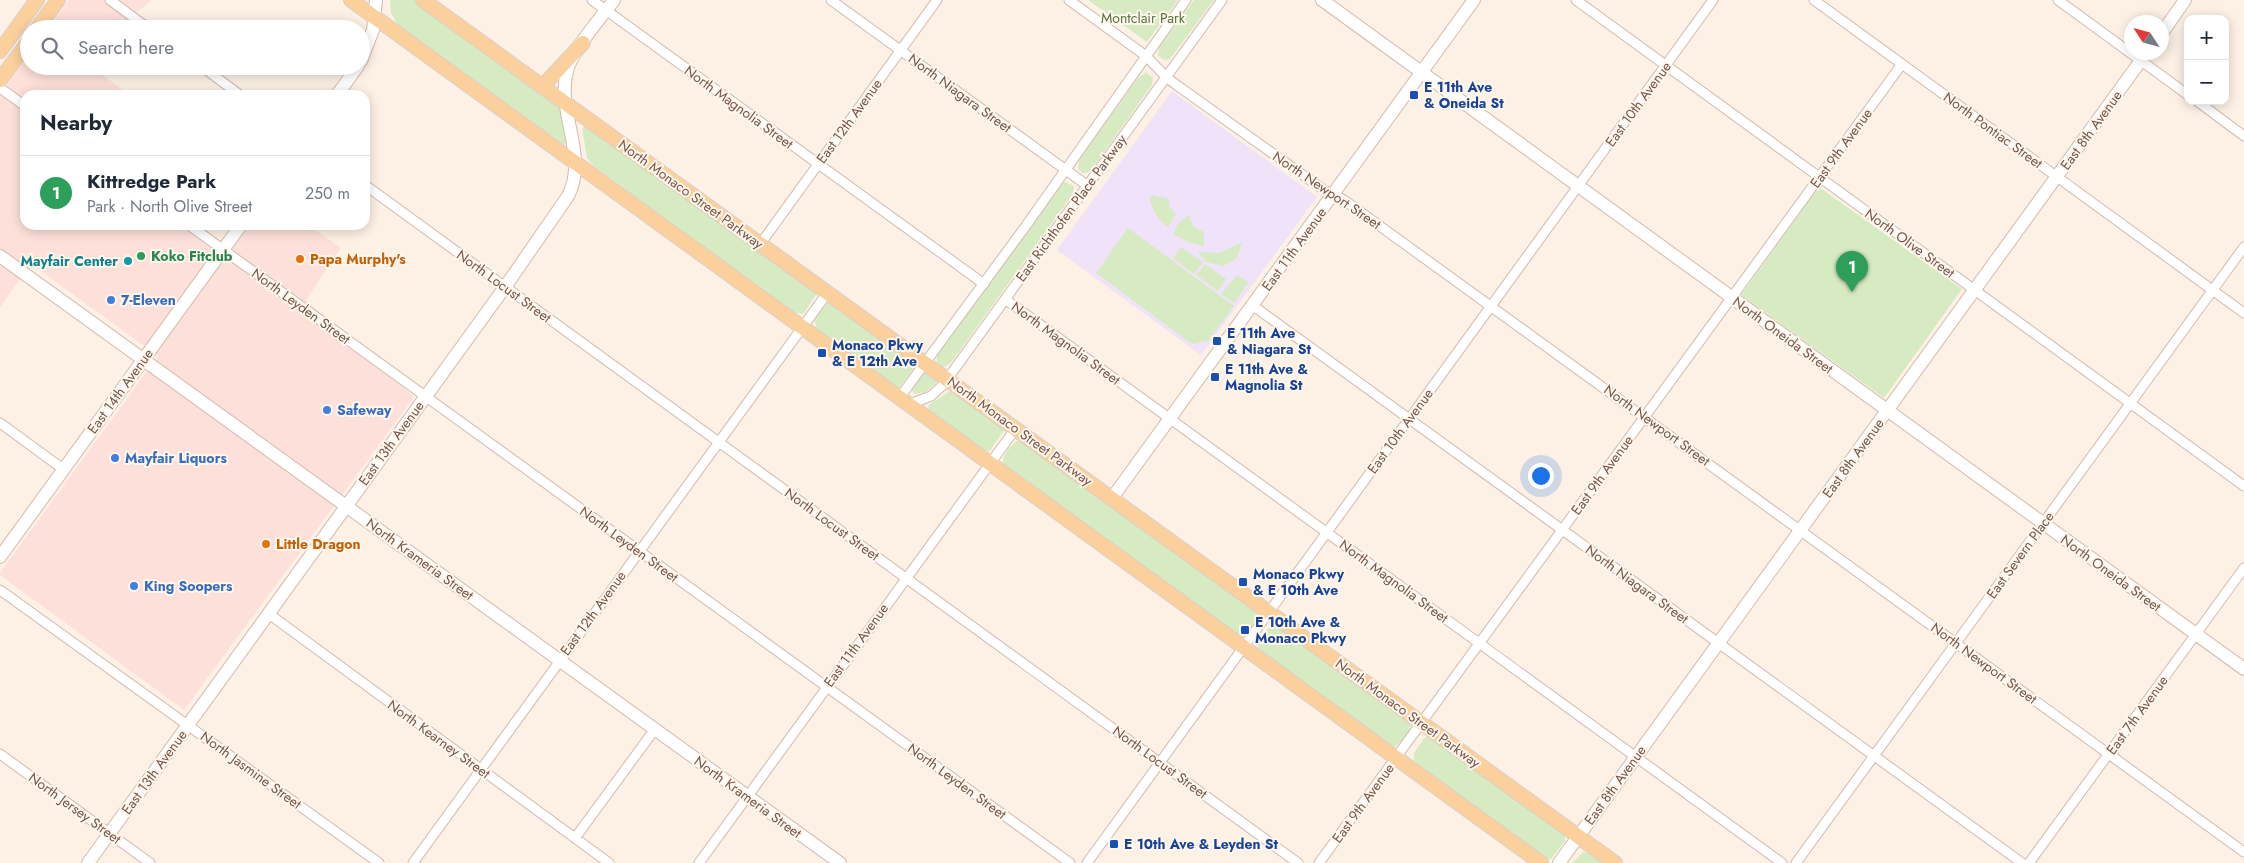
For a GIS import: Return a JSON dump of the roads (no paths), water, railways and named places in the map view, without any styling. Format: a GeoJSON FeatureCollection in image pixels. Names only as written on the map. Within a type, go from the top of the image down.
{"type":"FeatureCollection","features":[{"type":"Feature","properties":{"kind":"main road"},"geometry":{"type":"LineString","coordinates":[[22,20],[37,0]]}},
{"type":"Feature","properties":{"kind":"main road"},"geometry":{"type":"LineString","coordinates":[[44,20],[58,0]]}},
{"type":"Feature","properties":{"kind":"main road"},"geometry":{"type":"LineString","coordinates":[[351,0],[1541,863]]}},
{"type":"Feature","properties":{"kind":"main road","name":"North Monaco Street Parkway"},"geometry":{"type":"LineString","coordinates":[[423,0],[948,378],[1615,863]]}},
{"type":"Feature","properties":{"kind":"main road"},"geometry":{"type":"LineString","coordinates":[[0,51],[20,23]]}},
{"type":"Feature","properties":{"kind":"main road"},"geometry":{"type":"LineString","coordinates":[[542,87],[583,43]]}},
{"type":"Feature","properties":{"kind":"main road"},"geometry":{"type":"LineString","coordinates":[[0,80],[20,53]]}},
{"type":"Feature","properties":{"kind":"street"},"geometry":{"type":"LineString","coordinates":[[110,0],[137,20]]}},
{"type":"Feature","properties":{"kind":"street"},"geometry":{"type":"LineString","coordinates":[[370,40],[375,18],[376,0]]}},
{"type":"Feature","properties":{"kind":"street","name":"North Magnolia Street"},"geometry":{"type":"LineString","coordinates":[[592,0],[610,5],[818,164],[984,284]]}},
{"type":"Feature","properties":{"kind":"street","name":"North Niagara Street"},"geometry":{"type":"LineString","coordinates":[[831,0],[1088,186]]}},
{"type":"Feature","properties":{"kind":"street","name":"East 12th Avenue"},"geometry":{"type":"LineString","coordinates":[[761,243],[937,0]]}},
{"type":"Feature","properties":{"kind":"street","name":"North Newport Street"},"geometry":{"type":"LineString","coordinates":[[1069,0],[1146,56],[1166,77],[1324,190],[1344,200],[2244,852]]}},
{"type":"Feature","properties":{"kind":"street","name":"East Richthofen Place Parkway"},"geometry":{"type":"LineString","coordinates":[[905,401],[926,363],[1186,0]]}},
{"type":"Feature","properties":{"kind":"street","name":"East Richthofen Place Parkway"},"geometry":{"type":"LineString","coordinates":[[905,401],[931,396],[948,378],[1222,0]]}},
{"type":"Feature","properties":{"kind":"street","name":"North Oneida Street"},"geometry":{"type":"LineString","coordinates":[[1322,0],[2244,670]]}},
{"type":"Feature","properties":{"kind":"street","name":"East 11th Avenue"},"geometry":{"type":"LineString","coordinates":[[1112,498],[1474,0]]}},
{"type":"Feature","properties":{"kind":"street","name":"North Olive Street"},"geometry":{"type":"LineString","coordinates":[[1576,0],[2244,486]]}},
{"type":"Feature","properties":{"kind":"street","name":"East 10th Avenue"},"geometry":{"type":"LineString","coordinates":[[1087,863],[1713,0]]}},
{"type":"Feature","properties":{"kind":"street","name":"North Pontiac Street"},"geometry":{"type":"LineString","coordinates":[[1814,0],[2244,313]]}},
{"type":"Feature","properties":{"kind":"street"},"geometry":{"type":"LineString","coordinates":[[2058,0],[2124,44]]}},
{"type":"Feature","properties":{"kind":"street"},"geometry":{"type":"LineString","coordinates":[[2169,23],[2185,0]]}},
{"type":"Feature","properties":{"kind":"street","name":"East 13th Avenue"},"geometry":{"type":"LineString","coordinates":[[88,863],[506,286],[568,196],[575,176],[576,164],[566,104],[567,70],[583,43],[610,5]]}},
{"type":"Feature","properties":{"kind":"street","name":"East 8th Avenue"},"geometry":{"type":"LineString","coordinates":[[1559,863],[2142,60]]}},
{"type":"Feature","properties":{"kind":"street"},"geometry":{"type":"LineString","coordinates":[[2147,60],[2184,92]]}},
{"type":"Feature","properties":{"kind":"street","name":"East 9th Avenue"},"geometry":{"type":"LineString","coordinates":[[1319,863],[1902,64]]}},
{"type":"Feature","properties":{"kind":"street"},"geometry":{"type":"LineString","coordinates":[[213,75],[233,90]]}},
{"type":"Feature","properties":{"kind":"street"},"geometry":{"type":"LineString","coordinates":[[341,90],[351,75]]}},
{"type":"Feature","properties":{"kind":"street"},"geometry":{"type":"LineString","coordinates":[[0,88],[20,102]]}},
{"type":"Feature","properties":{"kind":"street"},"geometry":{"type":"LineString","coordinates":[[2202,105],[2244,136]]}},
{"type":"Feature","properties":{"kind":"street","name":"North Locust Street"},"geometry":{"type":"LineString","coordinates":[[370,189],[1298,863]]}},
{"type":"Feature","properties":{"kind":"street","name":"North Leyden Street"},"geometry":{"type":"LineString","coordinates":[[196,230],[1070,863]]}},
{"type":"Feature","properties":{"kind":"street","name":"East 14th Avenue"},"geometry":{"type":"LineString","coordinates":[[0,557],[237,230]]}},
{"type":"Feature","properties":{"kind":"street","name":"East Severn Place"},"geometry":{"type":"LineString","coordinates":[[1796,863],[2244,247]]}},
{"type":"Feature","properties":{"kind":"street","name":"North Krameria Street"},"geometry":{"type":"LineString","coordinates":[[0,256],[840,863]]}},
{"type":"Feature","properties":{"kind":"street","name":"East 12th Avenue"},"geometry":{"type":"LineString","coordinates":[[413,863],[828,292]]}},
{"type":"Feature","properties":{"kind":"street","name":"North Magnolia Street"},"geometry":{"type":"LineString","coordinates":[[1005,299],[1782,863]]}},
{"type":"Feature","properties":{"kind":"street","name":"North Niagara Street"},"geometry":{"type":"LineString","coordinates":[[1252,306],[1410,418],[2022,863]]}},
{"type":"Feature","properties":{"kind":"street"},"geometry":{"type":"LineString","coordinates":[[0,423],[63,470]]}},
{"type":"Feature","properties":{"kind":"street","name":"East 11th Avenue"},"geometry":{"type":"LineString","coordinates":[[699,863],[826,686],[1016,428]]}},
{"type":"Feature","properties":{"kind":"street","name":"East 7th Avenue"},"geometry":{"type":"LineString","coordinates":[[2030,863],[2244,568]]}},
{"type":"Feature","properties":{"kind":"street","name":"North Jasmine Street"},"geometry":{"type":"LineString","coordinates":[[0,590],[380,863]]}},
{"type":"Feature","properties":{"kind":"street","name":"North Kearney Street"},"geometry":{"type":"LineString","coordinates":[[269,614],[609,863]]}},
{"type":"Feature","properties":{"kind":"street"},"geometry":{"type":"LineString","coordinates":[[575,838],[655,729]]}},
{"type":"Feature","properties":{"kind":"street","name":"North Jersey Street"},"geometry":{"type":"LineString","coordinates":[[0,754],[150,863]]}},
{"type":"Feature","properties":{"kind":"place","name":"E 11th Ave & Oneida St"},"geometry":{"type":"Point","coordinates":[1414,95]}},
{"type":"Feature","properties":{"kind":"place","name":"Koko Fitclub"},"geometry":{"type":"Point","coordinates":[141,256]}},
{"type":"Feature","properties":{"kind":"place","name":"Papa Murphy's"},"geometry":{"type":"Point","coordinates":[300,259]}},
{"type":"Feature","properties":{"kind":"place","name":"Mayfair Center"},"geometry":{"type":"Point","coordinates":[128,261]}},
{"type":"Feature","properties":{"kind":"place","name":"Kittredge Park"},"geometry":{"type":"Point","coordinates":[1852,292]}},
{"type":"Feature","properties":{"kind":"place","name":"7-Eleven"},"geometry":{"type":"Point","coordinates":[111,300]}},
{"type":"Feature","properties":{"kind":"place","name":"E 11th Ave & Niagara St"},"geometry":{"type":"Point","coordinates":[1217,341]}},
{"type":"Feature","properties":{"kind":"place","name":"Monaco Pkwy & E 12th Ave"},"geometry":{"type":"Point","coordinates":[822,353]}},
{"type":"Feature","properties":{"kind":"place","name":"E 11th Ave & Magnolia St"},"geometry":{"type":"Point","coordinates":[1215,377]}},
{"type":"Feature","properties":{"kind":"place","name":"Safeway"},"geometry":{"type":"Point","coordinates":[327,410]}},
{"type":"Feature","properties":{"kind":"place","name":"Mayfair Liquors"},"geometry":{"type":"Point","coordinates":[115,458]}},
{"type":"Feature","properties":{"kind":"place","name":"Little Dragon"},"geometry":{"type":"Point","coordinates":[266,544]}},
{"type":"Feature","properties":{"kind":"place","name":"Monaco Pkwy & E 10th Ave"},"geometry":{"type":"Point","coordinates":[1243,582]}},
{"type":"Feature","properties":{"kind":"place","name":"King Soopers"},"geometry":{"type":"Point","coordinates":[134,586]}},
{"type":"Feature","properties":{"kind":"place","name":"E 10th Ave & Monaco Pkwy"},"geometry":{"type":"Point","coordinates":[1245,630]}},
{"type":"Feature","properties":{"kind":"place","name":"E 10th Ave & Leyden St"},"geometry":{"type":"Point","coordinates":[1114,844]}},
{"type":"Feature","properties":{"kind":"park label","name":"Montclair Park"},"geometry":{"type":"Point","coordinates":[1143,18]}}]}
